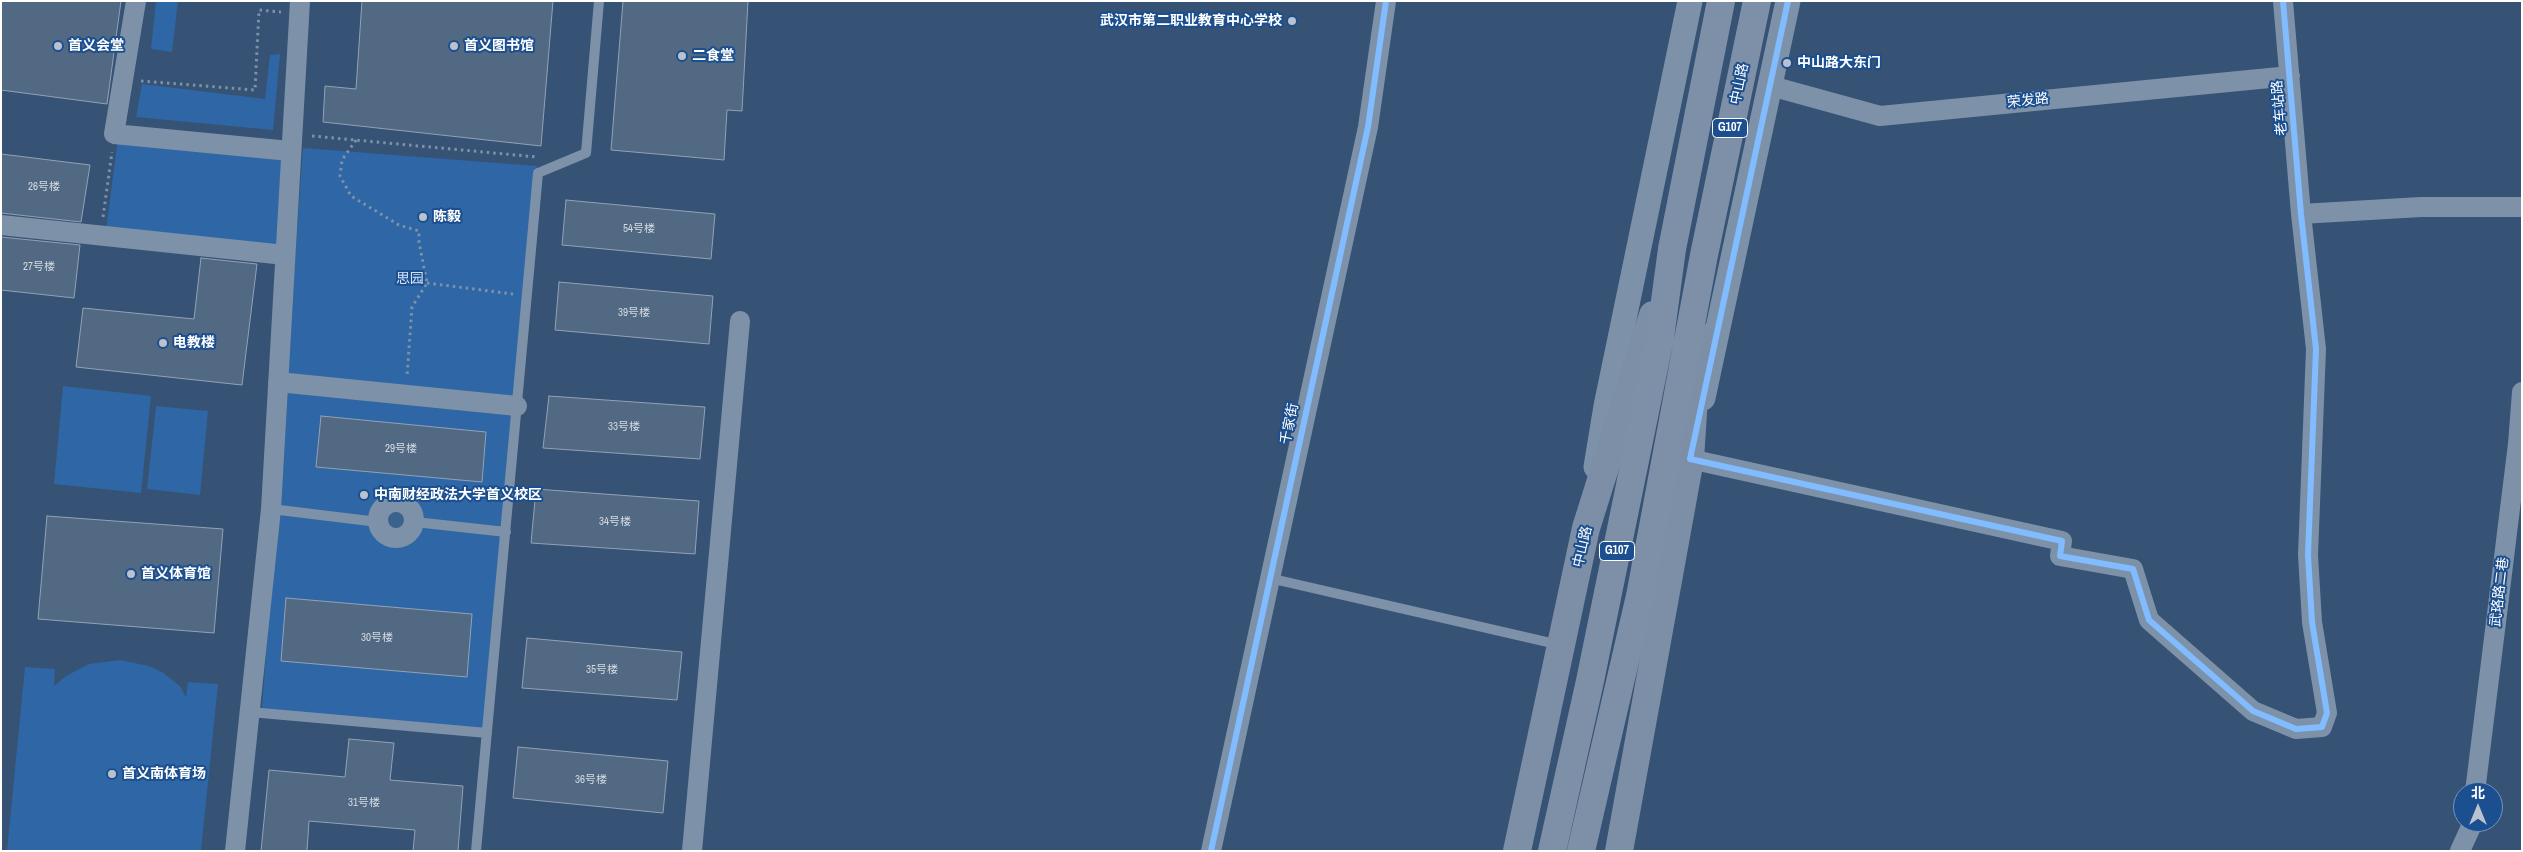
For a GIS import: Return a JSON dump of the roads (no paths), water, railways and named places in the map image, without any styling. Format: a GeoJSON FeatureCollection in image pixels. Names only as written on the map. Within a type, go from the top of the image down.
{"type":"FeatureCollection","features":[{"type":"Feature","properties":{"kind":"highway","name":"中山路"},"geometry":{"type":"LineString","coordinates":[[1552,851],[1660,338],[1672,249],[1721,1]]}},
{"type":"Feature","properties":{"kind":"highway","name":"中山路"},"geometry":{"type":"LineString","coordinates":[[1581,851],[1640,596],[1704,255],[1757,1]]}},
{"type":"Feature","properties":{"kind":"main road","name":"中山路"},"geometry":{"type":"LineString","coordinates":[[1517,851],[1586,528],[1644,348],[1672,249]]}},
{"type":"Feature","properties":{"kind":"main road","name":"中山路"},"geometry":{"type":"LineString","coordinates":[[1619,851],[1690,459],[1704,255]]}},
{"type":"Feature","properties":{"kind":"street"},"geometry":{"type":"LineString","coordinates":[[136,1],[114,134],[291,142]]}},
{"type":"Feature","properties":{"kind":"street","name":"千家街"},"geometry":{"type":"LineString","coordinates":[[1211,851],[1368,127],[1386,1]]}},
{"type":"Feature","properties":{"kind":"street"},"geometry":{"type":"LineString","coordinates":[[1586,528],[1606,406],[1690,1]]}},
{"type":"Feature","properties":{"kind":"street"},"geometry":{"type":"LineString","coordinates":[[1690,459],[1788,1]]}},
{"type":"Feature","properties":{"kind":"street","name":"老车站路"},"geometry":{"type":"LineString","coordinates":[[1690,459],[2062,541],[2060,556],[2133,570],[2149,620],[2253,711],[2296,729],[2322,727],[2327,713],[2312,622],[2308,555],[2316,349],[2301,214],[2283,1]]}},
{"type":"Feature","properties":{"kind":"street"},"geometry":{"type":"LineString","coordinates":[[235,851],[271,509],[299,7]]}},
{"type":"Feature","properties":{"kind":"street","name":"荣发路"},"geometry":{"type":"LineString","coordinates":[[1771,86],[1880,116],[2290,76]]}},
{"type":"Feature","properties":{"kind":"street"},"geometry":{"type":"LineString","coordinates":[[2301,214],[2421,207],[2522,207]]}},
{"type":"Feature","properties":{"kind":"street"},"geometry":{"type":"LineString","coordinates":[[1,225],[285,255]]}},
{"type":"Feature","properties":{"kind":"street"},"geometry":{"type":"LineString","coordinates":[[692,851],[740,321]]}},
{"type":"Feature","properties":{"kind":"street"},"geometry":{"type":"LineString","coordinates":[[278,382],[517,406]]}},
{"type":"Feature","properties":{"kind":"street","name":"武珞路二巷"},"geometry":{"type":"LineString","coordinates":[[2476,782],[2518,444],[2522,392]]}},
{"type":"Feature","properties":{"kind":"street"},"geometry":{"type":"LineString","coordinates":[[396,502],[408,506],[414,516],[414,522],[410,531],[400,538],[386,535],[378,522],[381,510],[396,502]]}},
{"type":"Feature","properties":{"kind":"street"},"geometry":{"type":"LineString","coordinates":[[2460,851],[2469,832]]}},
{"type":"Feature","properties":{"kind":"lane"},"geometry":{"type":"LineString","coordinates":[[476,851],[538,173],[586,153],[599,1]]}},
{"type":"Feature","properties":{"kind":"lane"},"geometry":{"type":"LineString","coordinates":[[271,509],[378,522]]}},
{"type":"Feature","properties":{"kind":"lane"},"geometry":{"type":"LineString","coordinates":[[414,522],[506,532]]}},
{"type":"Feature","properties":{"kind":"lane"},"geometry":{"type":"LineString","coordinates":[[1269,578],[1561,645]]}},
{"type":"Feature","properties":{"kind":"lane"},"geometry":{"type":"LineString","coordinates":[[250,712],[487,733]]}},
{"type":"Feature","properties":{"kind":"place","name":"武汉市第二职业教育中心学校"},"geometry":{"type":"Point","coordinates":[1292,21]}},
{"type":"Feature","properties":{"kind":"place","name":"首义会堂"},"geometry":{"type":"Point","coordinates":[58,46]}},
{"type":"Feature","properties":{"kind":"place","name":"首义图书馆"},"geometry":{"type":"Point","coordinates":[454,46]}},
{"type":"Feature","properties":{"kind":"place","name":"二食堂"},"geometry":{"type":"Point","coordinates":[682,56]}},
{"type":"Feature","properties":{"kind":"place","name":"中山路大东门"},"geometry":{"type":"Point","coordinates":[1787,63]}},
{"type":"Feature","properties":{"kind":"place","name":"陈毅"},"geometry":{"type":"Point","coordinates":[423,217]}},
{"type":"Feature","properties":{"kind":"place","name":"电教楼"},"geometry":{"type":"Point","coordinates":[163,343]}},
{"type":"Feature","properties":{"kind":"place","name":"中南财经政法大学首义校区"},"geometry":{"type":"Point","coordinates":[364,495]}},
{"type":"Feature","properties":{"kind":"place","name":"首义体育馆"},"geometry":{"type":"Point","coordinates":[131,574]}},
{"type":"Feature","properties":{"kind":"place","name":"首义南体育场"},"geometry":{"type":"Point","coordinates":[112,774]}},
{"type":"Feature","properties":{"kind":"park label","name":"思园"},"geometry":{"type":"Point","coordinates":[410,279]}}]}
